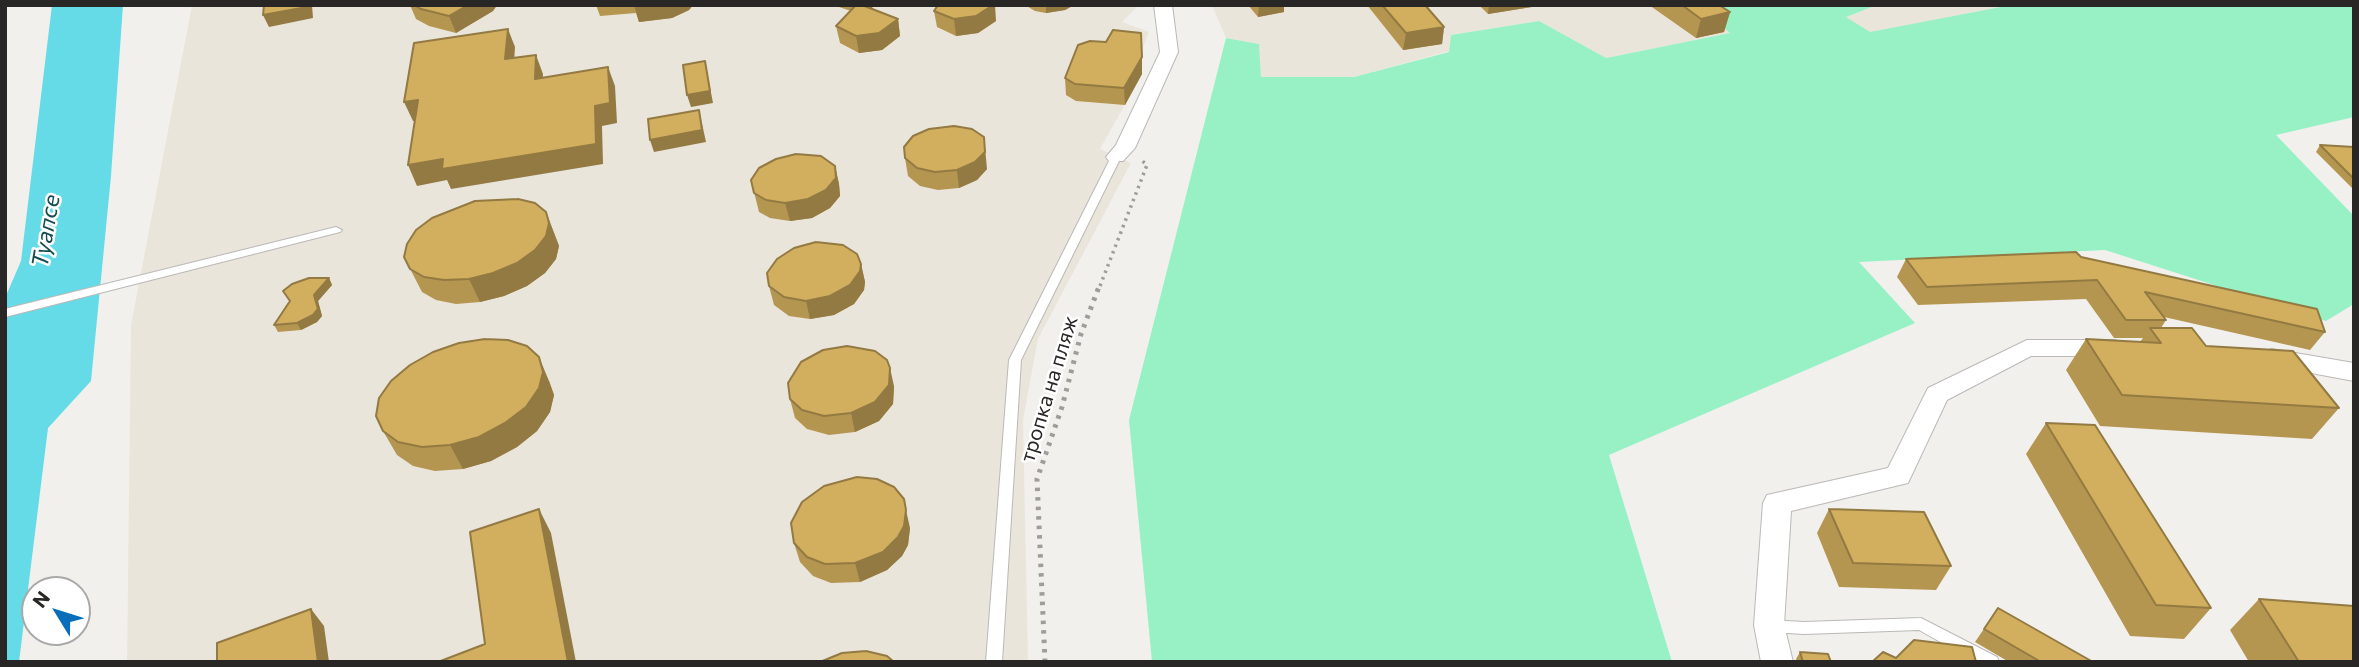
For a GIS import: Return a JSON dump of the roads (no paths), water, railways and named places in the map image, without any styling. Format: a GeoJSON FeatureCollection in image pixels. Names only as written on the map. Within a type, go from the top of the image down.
{"type":"FeatureCollection","features":[{"type":"Feature","properties":{"kind":"street"},"geometry":{"type":"LineString","coordinates":[[1120,153],[1169,52],[1163,5]]}},
{"type":"Feature","properties":{"kind":"street"},"geometry":{"type":"LineString","coordinates":[[1777,662],[1769,625],[1777,503],[1898,476],[1937,394],[2027,348],[2138,349]]}},
{"type":"Feature","properties":{"kind":"street"},"geometry":{"type":"LineString","coordinates":[[2247,354],[2353,373]]}},
{"type":"Feature","properties":{"kind":"lane"},"geometry":{"type":"LineString","coordinates":[[994,662],[1015,360],[1120,153]]}},
{"type":"Feature","properties":{"kind":"lane"},"geometry":{"type":"LineString","coordinates":[[5,313],[336,230]]}},
{"type":"Feature","properties":{"kind":"lane"},"geometry":{"type":"LineString","coordinates":[[1769,625],[1804,628],[1921,624],[1991,662]]}},
{"type":"Feature","properties":{"kind":"water","name":"Туапсе"},"geometry":{"type":"Polygon","coordinates":[[[52,5],[123,5],[111,176],[91,381],[48,428],[30,576],[21,576],[19,662],[5,662],[5,298],[21,261],[52,5]]]}}]}
